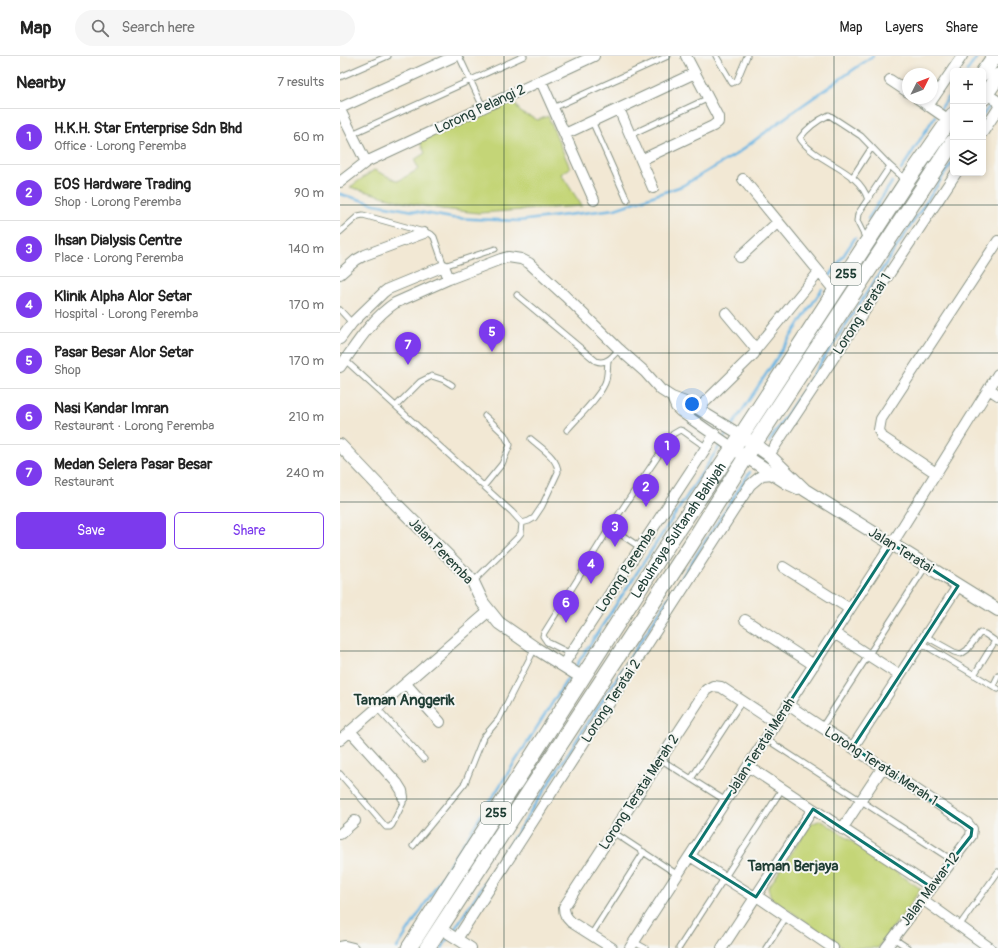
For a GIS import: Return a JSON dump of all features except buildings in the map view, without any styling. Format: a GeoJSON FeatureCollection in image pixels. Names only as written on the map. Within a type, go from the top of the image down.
{"type":"FeatureCollection","features":[{"type":"Feature","properties":{"kind":"main road"},"geometry":{"type":"LineString","coordinates":[[986,69],[995,56]]}},
{"type":"Feature","properties":{"kind":"main road"},"geometry":{"type":"LineString","coordinates":[[993,100],[998,76]]}},
{"type":"Feature","properties":{"kind":"main road","name":"Lebuhraya Sultanah Bahiyah"},"geometry":{"type":"LineString","coordinates":[[409,948],[573,671],[674,535],[734,439],[950,118]]}},
{"type":"Feature","properties":{"kind":"main road","name":"Lebuhraya Sultanah Bahiyah"},"geometry":{"type":"LineString","coordinates":[[427,948],[950,147]]}},
{"type":"Feature","properties":{"kind":"street"},"geometry":{"type":"LineString","coordinates":[[366,162],[340,109],[455,56]]}},
{"type":"Feature","properties":{"kind":"street","name":"Lorong Pelangi 2"},"geometry":{"type":"LineString","coordinates":[[340,180],[366,162],[594,56]]}},
{"type":"Feature","properties":{"kind":"street"},"geometry":{"type":"LineString","coordinates":[[641,160],[713,126],[718,122],[718,117],[709,98],[686,56]]}},
{"type":"Feature","properties":{"kind":"street"},"geometry":{"type":"LineString","coordinates":[[928,106],[962,56]]}},
{"type":"Feature","properties":{"kind":"street"},"geometry":{"type":"LineString","coordinates":[[565,134],[695,73]]}},
{"type":"Feature","properties":{"kind":"street"},"geometry":{"type":"LineString","coordinates":[[890,80],[902,88]]}},
{"type":"Feature","properties":{"kind":"street"},"geometry":{"type":"LineString","coordinates":[[541,81],[594,200]]}},
{"type":"Feature","properties":{"kind":"street"},"geometry":{"type":"LineString","coordinates":[[925,104],[950,117]]}},
{"type":"Feature","properties":{"kind":"street"},"geometry":{"type":"LineString","coordinates":[[619,109],[653,188]]}},
{"type":"Feature","properties":{"kind":"street"},"geometry":{"type":"LineString","coordinates":[[986,127],[998,109]]}},
{"type":"Feature","properties":{"kind":"street","name":"Lorong Teratai 1"},"geometry":{"type":"LineString","coordinates":[[769,455],[954,176]]}},
{"type":"Feature","properties":{"kind":"street"},"geometry":{"type":"LineString","coordinates":[[743,179],[835,291]]}},
{"type":"Feature","properties":{"kind":"street"},"geometry":{"type":"LineString","coordinates":[[740,257],[778,222]]}},
{"type":"Feature","properties":{"kind":"street"},"geometry":{"type":"LineString","coordinates":[[340,274],[356,260],[366,255],[424,233]]}},
{"type":"Feature","properties":{"kind":"street"},"geometry":{"type":"LineString","coordinates":[[936,473],[882,437],[879,430],[881,419],[998,241]]}},
{"type":"Feature","properties":{"kind":"street"},"geometry":{"type":"LineString","coordinates":[[343,363],[374,322],[388,308],[403,299],[501,259],[508,257],[521,259],[529,263],[565,296],[662,390],[672,398],[684,401],[726,425],[734,439],[750,451]]}},
{"type":"Feature","properties":{"kind":"street"},"geometry":{"type":"LineString","coordinates":[[340,339],[352,323],[388,288],[444,266],[449,279]]}},
{"type":"Feature","properties":{"kind":"street"},"geometry":{"type":"LineString","coordinates":[[698,409],[754,354],[756,349],[819,272]]}},
{"type":"Feature","properties":{"kind":"street"},"geometry":{"type":"LineString","coordinates":[[726,313],[756,349]]}},
{"type":"Feature","properties":{"kind":"street","name":"Jalan Teratai Merah"},"geometry":{"type":"LineString","coordinates":[[632,945],[892,544],[998,374]]}},
{"type":"Feature","properties":{"kind":"street"},"geometry":{"type":"LineString","coordinates":[[989,389],[998,395]]}},
{"type":"Feature","properties":{"kind":"street"},"geometry":{"type":"LineString","coordinates":[[672,398],[676,407],[680,411],[717,435],[734,439]]}},
{"type":"Feature","properties":{"kind":"street","name":"Lorong Peremba"},"geometry":{"type":"LineString","coordinates":[[573,671],[571,654],[717,435]]}},
{"type":"Feature","properties":{"kind":"street","name":"Jalan Peremba"},"geometry":{"type":"LineString","coordinates":[[340,446],[473,582],[483,603],[499,623],[535,648],[573,671]]}},
{"type":"Feature","properties":{"kind":"street","name":"Jalan Teratai"},"geometry":{"type":"LineString","coordinates":[[750,451],[769,455],[805,490],[998,610]]}},
{"type":"Feature","properties":{"kind":"street","name":"Jalan Teratai"},"geometry":{"type":"LineString","coordinates":[[750,451],[773,474],[794,488],[805,490]]}},
{"type":"Feature","properties":{"kind":"street","name":"Lorong Teratai 2"},"geometry":{"type":"LineString","coordinates":[[457,939],[753,482],[762,475],[773,474]]}},
{"type":"Feature","properties":{"kind":"street"},"geometry":{"type":"LineString","coordinates":[[783,567],[850,609]]}},
{"type":"Feature","properties":{"kind":"street"},"geometry":{"type":"LineString","coordinates":[[852,747],[958,586]]}},
{"type":"Feature","properties":{"kind":"street"},"geometry":{"type":"LineString","coordinates":[[340,740],[489,611]]}},
{"type":"Feature","properties":{"kind":"street"},"geometry":{"type":"LineString","coordinates":[[745,620],[814,665]]}},
{"type":"Feature","properties":{"kind":"street"},"geometry":{"type":"LineString","coordinates":[[834,633],[899,675]]}},
{"type":"Feature","properties":{"kind":"street"},"geometry":{"type":"LineString","coordinates":[[406,684],[440,722]]}},
{"type":"Feature","properties":{"kind":"street","name":"Lorong Teratai Merah 2"},"geometry":{"type":"LineString","coordinates":[[612,948],[567,918],[564,913],[564,907],[706,690],[716,686],[721,687],[776,723]]}},
{"type":"Feature","properties":{"kind":"street","name":"Lorong Teratai Merah 1"},"geometry":{"type":"LineString","coordinates":[[788,705],[967,823],[972,829]]}},
{"type":"Feature","properties":{"kind":"street"},"geometry":{"type":"LineString","coordinates":[[350,731],[397,784],[402,791],[403,797]]}},
{"type":"Feature","properties":{"kind":"street"},"geometry":{"type":"LineString","coordinates":[[748,766],[931,888]]}},
{"type":"Feature","properties":{"kind":"street"},"geometry":{"type":"LineString","coordinates":[[842,829],[883,767]]}},
{"type":"Feature","properties":{"kind":"street"},"geometry":{"type":"LineString","coordinates":[[722,948],[813,809]]}},
{"type":"Feature","properties":{"kind":"street"},"geometry":{"type":"LineString","coordinates":[[340,834],[355,821]]}},
{"type":"Feature","properties":{"kind":"street","name":"Jalan Mawar 12"},"geometry":{"type":"LineString","coordinates":[[886,948],[971,836],[972,829]]}},
{"type":"Feature","properties":{"kind":"street"},"geometry":{"type":"LineString","coordinates":[[690,856],[786,916],[833,948]]}},
{"type":"Feature","properties":{"kind":"street"},"geometry":{"type":"LineString","coordinates":[[922,899],[990,948]]}},
{"type":"Feature","properties":{"kind":"street"},"geometry":{"type":"LineString","coordinates":[[440,928],[471,948]]}},
{"type":"Feature","properties":{"kind":"street"},"geometry":{"type":"LineString","coordinates":[[340,947],[345,946],[353,948]]}},
{"type":"Feature","properties":{"kind":"lane"},"geometry":{"type":"LineString","coordinates":[[340,77],[388,56]]}},
{"type":"Feature","properties":{"kind":"lane"},"geometry":{"type":"LineString","coordinates":[[459,56],[483,108]]}},
{"type":"Feature","properties":{"kind":"lane"},"geometry":{"type":"LineString","coordinates":[[352,134],[524,56]]}},
{"type":"Feature","properties":{"kind":"lane"},"geometry":{"type":"LineString","coordinates":[[553,108],[668,56]]}},
{"type":"Feature","properties":{"kind":"lane"},"geometry":{"type":"LineString","coordinates":[[716,56],[732,83],[737,80],[747,56]]}},
{"type":"Feature","properties":{"kind":"lane"},"geometry":{"type":"LineString","coordinates":[[630,135],[709,98]]}},
{"type":"Feature","properties":{"kind":"lane"},"geometry":{"type":"LineString","coordinates":[[868,200],[865,191],[857,181],[818,155],[803,143],[800,138],[815,123],[829,115],[861,136],[907,181]]}},
{"type":"Feature","properties":{"kind":"lane"},"geometry":{"type":"LineString","coordinates":[[592,121],[627,200]]}},
{"type":"Feature","properties":{"kind":"lane"},"geometry":{"type":"LineString","coordinates":[[852,178],[872,147]]}},
{"type":"Feature","properties":{"kind":"lane"},"geometry":{"type":"LineString","coordinates":[[867,242],[857,218],[890,166]]}},
{"type":"Feature","properties":{"kind":"lane"},"geometry":{"type":"LineString","coordinates":[[340,232],[358,216],[363,214],[424,233],[434,237],[444,266],[495,249]]}},
{"type":"Feature","properties":{"kind":"lane"},"geometry":{"type":"LineString","coordinates":[[517,295],[596,361],[601,363],[608,361],[619,349]]}},
{"type":"Feature","properties":{"kind":"lane"},"geometry":{"type":"LineString","coordinates":[[340,310],[352,323]]}},
{"type":"Feature","properties":{"kind":"lane"},"geometry":{"type":"LineString","coordinates":[[567,430],[598,394],[605,383],[608,361]]}},
{"type":"Feature","properties":{"kind":"lane"},"geometry":{"type":"LineString","coordinates":[[343,363],[396,406],[484,486],[522,523],[521,533],[518,537],[473,582]]}},
{"type":"Feature","properties":{"kind":"lane"},"geometry":{"type":"LineString","coordinates":[[396,406],[420,382],[432,376],[444,380],[452,385]]}},
{"type":"Feature","properties":{"kind":"lane"},"geometry":{"type":"LineString","coordinates":[[484,486],[502,464],[510,445],[504,434],[485,416]]}},
{"type":"Feature","properties":{"kind":"lane"},"geometry":{"type":"LineString","coordinates":[[571,654],[547,642],[543,636],[544,632],[610,527],[673,434],[677,431],[683,431],[707,448]]}},
{"type":"Feature","properties":{"kind":"lane"},"geometry":{"type":"LineString","coordinates":[[522,523],[529,521],[538,512],[558,472],[558,467],[554,460],[531,439]]}},
{"type":"Feature","properties":{"kind":"lane"},"geometry":{"type":"LineString","coordinates":[[610,527],[641,548]]}},
{"type":"Feature","properties":{"kind":"lane"},"geometry":{"type":"LineString","coordinates":[[822,728],[926,566]]}},
{"type":"Feature","properties":{"kind":"lane"},"geometry":{"type":"LineString","coordinates":[[923,639],[961,654],[967,650],[980,634],[985,634],[997,642],[974,674]]}},
{"type":"Feature","properties":{"kind":"lane"},"geometry":{"type":"LineString","coordinates":[[923,639],[974,674],[996,687],[998,676]]}},
{"type":"Feature","properties":{"kind":"lane"},"geometry":{"type":"LineString","coordinates":[[413,846],[465,782],[483,738],[498,719],[535,648]]}},
{"type":"Feature","properties":{"kind":"lane"},"geometry":{"type":"LineString","coordinates":[[691,779],[742,701]]}},
{"type":"Feature","properties":{"kind":"lane"},"geometry":{"type":"LineString","coordinates":[[378,708],[424,759]]}},
{"type":"Feature","properties":{"kind":"lane"},"geometry":{"type":"LineString","coordinates":[[766,739],[860,802],[952,860]]}},
{"type":"Feature","properties":{"kind":"lane"},"geometry":{"type":"LineString","coordinates":[[660,759],[726,801]]}},
{"type":"Feature","properties":{"kind":"lane"},"geometry":{"type":"LineString","coordinates":[[340,774],[386,827],[390,828],[392,825],[403,803],[403,797]]}},
{"type":"Feature","properties":{"kind":"lane"},"geometry":{"type":"LineString","coordinates":[[679,948],[782,789]]}},
{"type":"Feature","properties":{"kind":"lane"},"geometry":{"type":"LineString","coordinates":[[612,832],[678,875]]}},
{"type":"Feature","properties":{"kind":"lane"},"geometry":{"type":"LineString","coordinates":[[591,935],[644,852]]}},
{"type":"Feature","properties":{"kind":"lane"},"geometry":{"type":"LineString","coordinates":[[959,926],[998,872]]}},
{"type":"Feature","properties":{"kind":"lane"},"geometry":{"type":"LineString","coordinates":[[767,948],[786,916]]}},
{"type":"Feature","properties":{"kind":"lane"},"geometry":{"type":"LineString","coordinates":[[893,938],[908,948]]}},
{"type":"Feature","properties":{"kind":"lane"},"geometry":{"type":"LineString","coordinates":[[632,945],[645,948]]}},
{"type":"Feature","properties":{"kind":"highlighted area"},"geometry":{"type":"Polygon","coordinates":[[[892,544],[958,586],[853,747],[972,829],[971,836],[931,887],[813,809],[756,897],[690,856],[892,544]]]}},
{"type":"Feature","properties":{"kind":"green space"},"geometry":{"type":"Polygon","coordinates":[[[512,98],[521,113],[538,120],[548,116],[570,168],[561,174],[582,206],[479,213],[442,209],[403,202],[350,187],[374,170],[398,181],[419,169],[414,160],[425,153],[418,139],[512,98]]]}},
{"type":"Feature","properties":{"kind":"green space"},"geometry":{"type":"Polygon","coordinates":[[[821,820],[921,889],[878,948],[844,948],[771,898],[768,888],[811,824],[821,820]]]}},
{"type":"Feature","properties":{"kind":"waterway"},"geometry":{"type":"LineString","coordinates":[[340,194],[375,204],[452,218],[519,221],[615,209],[682,186],[735,155],[790,114],[873,56]]}},
{"type":"Feature","properties":{"kind":"waterway"},"geometry":{"type":"LineString","coordinates":[[969,68],[978,56]]}},
{"type":"Feature","properties":{"kind":"waterway"},"geometry":{"type":"LineString","coordinates":[[941,108],[950,95]]}},
{"type":"Feature","properties":{"kind":"waterway"},"geometry":{"type":"LineString","coordinates":[[986,111],[991,104]]}},
{"type":"Feature","properties":{"kind":"waterway"},"geometry":{"type":"LineString","coordinates":[[901,170],[935,116]]}},
{"type":"Feature","properties":{"kind":"waterway"},"geometry":{"type":"LineString","coordinates":[[769,442],[950,166]]}},
{"type":"Feature","properties":{"kind":"waterway"},"geometry":{"type":"LineString","coordinates":[[868,219],[892,182]]}},
{"type":"Feature","properties":{"kind":"waterway"},"geometry":{"type":"LineString","coordinates":[[830,276],[855,238]]}},
{"type":"Feature","properties":{"kind":"waterway"},"geometry":{"type":"LineString","coordinates":[[732,426],[822,289]]}},
{"type":"Feature","properties":{"kind":"waterway"},"geometry":{"type":"LineString","coordinates":[[723,439],[729,430]]}},
{"type":"Feature","properties":{"kind":"waterway"},"geometry":{"type":"LineString","coordinates":[[574,669],[721,444]]}},
{"type":"Feature","properties":{"kind":"waterway"},"geometry":{"type":"LineString","coordinates":[[454,930],[750,472]]}},
{"type":"Feature","properties":{"kind":"waterway"},"geometry":{"type":"LineString","coordinates":[[397,948],[570,675]]}},
{"type":"Feature","properties":{"kind":"waterway"},"geometry":{"type":"LineString","coordinates":[[442,948],[448,938]]}},
{"type":"Feature","properties":{"kind":"place","name":"Pasar Besar Alor Setar"},"geometry":{"type":"Point","coordinates":[492,352]}},
{"type":"Feature","properties":{"kind":"place","name":"Medan Selera Pasar Besar"},"geometry":{"type":"Point","coordinates":[408,365]}},
{"type":"Feature","properties":{"kind":"place","name":"H.K.H. Star Enterprise Sdn Bhd"},"geometry":{"type":"Point","coordinates":[667,466]}},
{"type":"Feature","properties":{"kind":"place","name":"EOS Hardware Trading"},"geometry":{"type":"Point","coordinates":[646,507]}},
{"type":"Feature","properties":{"kind":"place","name":"Ihsan Dialysis Centre"},"geometry":{"type":"Point","coordinates":[615,547]}},
{"type":"Feature","properties":{"kind":"place","name":"Klinik Alpha Alor Setar"},"geometry":{"type":"Point","coordinates":[591,584]}},
{"type":"Feature","properties":{"kind":"place","name":"Nasi Kandar Imran"},"geometry":{"type":"Point","coordinates":[566,623]}},
{"type":"Feature","properties":{"kind":"district","name":"Taman Anggerik"},"geometry":{"type":"Point","coordinates":[404,700]}},
{"type":"Feature","properties":{"kind":"district","name":"Taman Berjaya"},"geometry":{"type":"Point","coordinates":[793,866]}}]}
